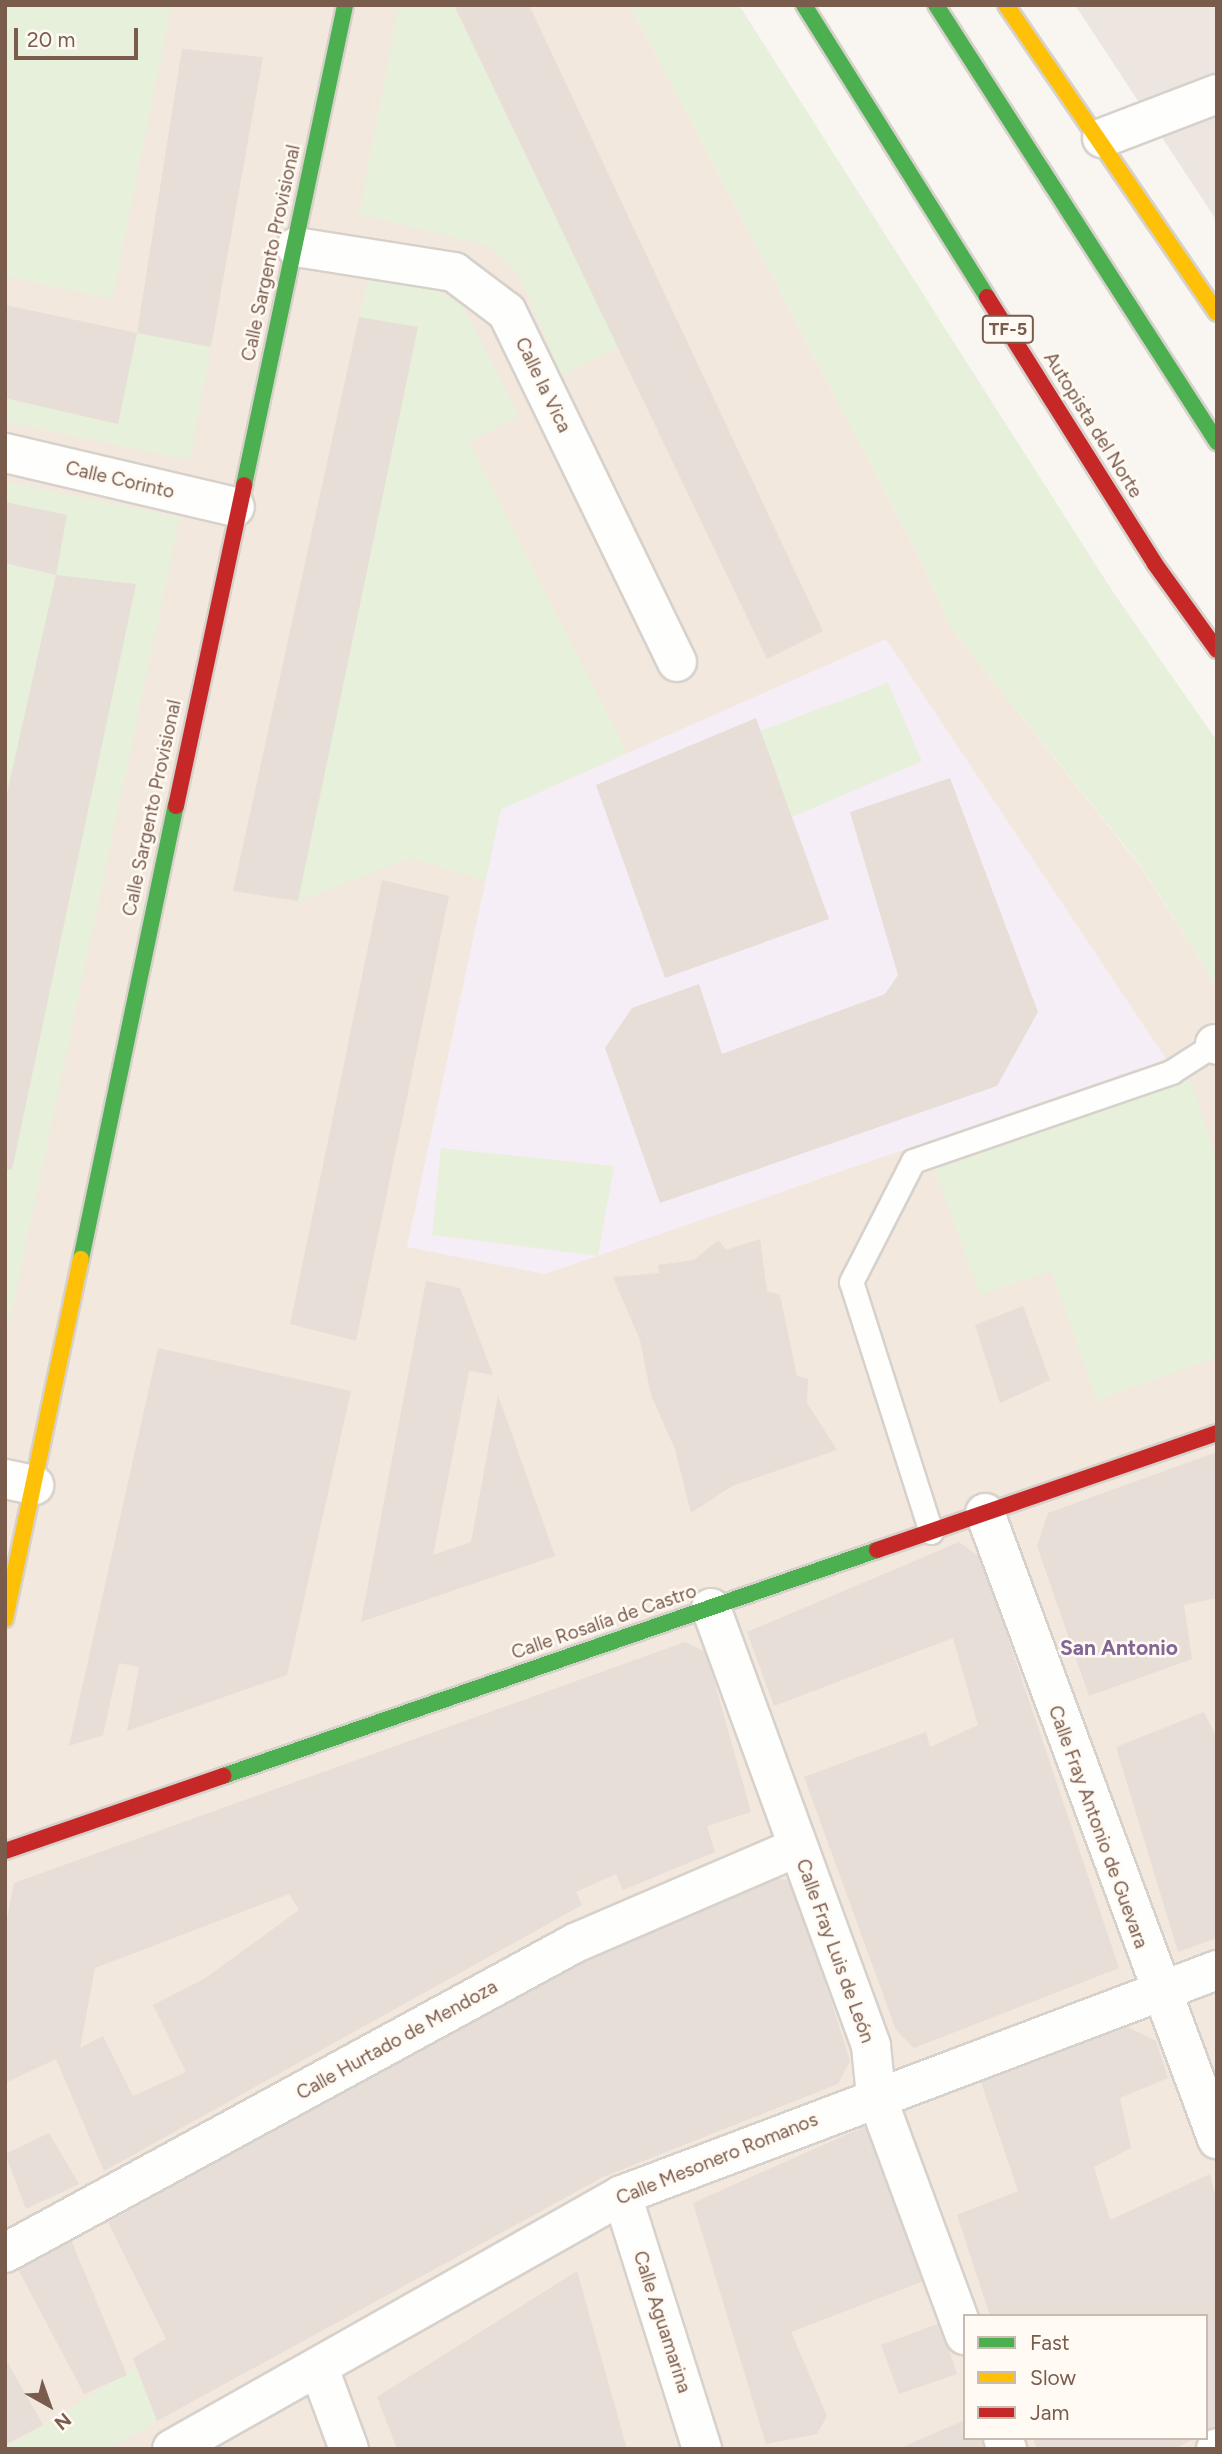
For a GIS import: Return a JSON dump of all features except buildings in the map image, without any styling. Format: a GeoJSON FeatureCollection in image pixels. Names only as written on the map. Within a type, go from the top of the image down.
{"type":"FeatureCollection","features":[{"type":"Feature","properties":{"kind":"main road","name":"Calle Sargento Provisional"},"geometry":{"type":"LineString","coordinates":[[5,1619],[20,1482],[235,507],[296,247],[345,5]]}},
{"type":"Feature","properties":{"kind":"main road","name":"Autopista del Norte"},"geometry":{"type":"LineString","coordinates":[[804,5],[1156,564],[1217,650]]}},
{"type":"Feature","properties":{"kind":"main road"},"geometry":{"type":"LineString","coordinates":[[936,5],[1217,442]]}},
{"type":"Feature","properties":{"kind":"main road"},"geometry":{"type":"LineString","coordinates":[[1006,5],[1102,138],[1217,313]]}},
{"type":"Feature","properties":{"kind":"main road","name":"Calle Rosalía de Castro"},"geometry":{"type":"LineString","coordinates":[[5,1851],[1217,1433]]}},
{"type":"Feature","properties":{"kind":"street"},"geometry":{"type":"LineString","coordinates":[[1102,138],[1217,94]]}},
{"type":"Feature","properties":{"kind":"street","name":"Calle la Vica"},"geometry":{"type":"LineString","coordinates":[[296,247],[454,272],[507,312],[677,662]]}},
{"type":"Feature","properties":{"kind":"street","name":"Calle Corinto"},"geometry":{"type":"LineString","coordinates":[[5,453],[235,507]]}},
{"type":"Feature","properties":{"kind":"street","name":"Calle Fray Antonio de Guevara"},"geometry":{"type":"LineString","coordinates":[[985,1513],[1157,1991],[1217,2139]]}},
{"type":"Feature","properties":{"kind":"street","name":"Calle Fray Luis de León"},"geometry":{"type":"LineString","coordinates":[[711,1608],[872,2046],[876,2095],[963,2330]]}},
{"type":"Feature","properties":{"kind":"street","name":"Calle Hurtado de Mendoza"},"geometry":{"type":"LineString","coordinates":[[5,2253],[575,1943],[798,1847]]}},
{"type":"Feature","properties":{"kind":"street","name":"Calle Mesonero Romanos"},"geometry":{"type":"LineString","coordinates":[[172,2449],[622,2195],[876,2095],[1217,1970]]}},
{"type":"Feature","properties":{"kind":"street","name":"Calle Aguamarina"},"geometry":{"type":"LineString","coordinates":[[622,2195],[702,2449]]}},
{"type":"Feature","properties":{"kind":"street"},"geometry":{"type":"LineString","coordinates":[[319,2368],[349,2449]]}},
{"type":"Feature","properties":{"kind":"lane"},"geometry":{"type":"LineString","coordinates":[[931,1532],[851,1282],[913,1161],[1171,1072],[1216,1045]]}},
{"type":"Feature","properties":{"kind":"shaded area"},"geometry":{"type":"Polygon","coordinates":[[[5,5],[630,5],[919,556],[951,628],[1141,867],[1217,986],[1217,2449],[5,2449],[5,5]]]}},
{"type":"Feature","properties":{"kind":"shaded area"},"geometry":{"type":"Polygon","coordinates":[[[1075,5],[1217,5],[1217,221],[1075,5]]]}},
{"type":"Feature","properties":{"kind":"shaded area"},"geometry":{"type":"Polygon","coordinates":[[[886,639],[1166,1059],[545,1274],[407,1247],[501,809],[886,639]]]}},
{"type":"Feature","properties":{"kind":"green space"},"geometry":{"type":"Polygon","coordinates":[[[5,5],[172,5],[112,299],[5,276],[5,5]]]}},
{"type":"Feature","properties":{"kind":"green space"},"geometry":{"type":"Polygon","coordinates":[[[399,5],[454,5],[618,347],[562,376],[518,273],[487,245],[359,214],[399,5]]]}},
{"type":"Feature","properties":{"kind":"green space"},"geometry":{"type":"Polygon","coordinates":[[[630,5],[739,5],[1113,592],[1217,741],[1217,986],[1141,866],[951,628],[919,556],[630,5]]]}},
{"type":"Feature","properties":{"kind":"green space"},"geometry":{"type":"Polygon","coordinates":[[[369,274],[424,283],[462,305],[519,416],[469,442],[627,753],[501,809],[485,881],[410,858],[298,901],[233,891],[369,274]]]}},
{"type":"Feature","properties":{"kind":"green space"},"geometry":{"type":"Polygon","coordinates":[[[137,333],[211,347],[190,460],[5,422],[5,398],[117,423],[137,333]]]}},
{"type":"Feature","properties":{"kind":"green space"},"geometry":{"type":"Polygon","coordinates":[[[5,482],[180,517],[5,1343],[5,482]]]}},
{"type":"Feature","properties":{"kind":"green space"},"geometry":{"type":"Polygon","coordinates":[[[888,683],[922,761],[792,817],[760,731],[888,683]]]}},
{"type":"Feature","properties":{"kind":"green space"},"geometry":{"type":"Polygon","coordinates":[[[1190,1079],[1217,1161],[1217,1357],[1097,1400],[1051,1271],[980,1295],[935,1170],[1190,1079]]]}},
{"type":"Feature","properties":{"kind":"green space"},"geometry":{"type":"Polygon","coordinates":[[[441,1148],[614,1166],[598,1256],[432,1235],[441,1148]]]}},
{"type":"Feature","properties":{"kind":"green space"},"geometry":{"type":"Polygon","coordinates":[[[136,2367],[157,2421],[109,2449],[5,2449],[136,2367]]]}},
{"type":"Feature","properties":{"kind":"traffic: fast"},"geometry":{"type":"LineString","coordinates":[[244,485],[345,5]]}},
{"type":"Feature","properties":{"kind":"traffic: fast"},"geometry":{"type":"LineString","coordinates":[[804,5],[987,297]]}},
{"type":"Feature","properties":{"kind":"traffic: fast"},"geometry":{"type":"LineString","coordinates":[[936,5],[1217,442]]}},
{"type":"Feature","properties":{"kind":"traffic: fast"},"geometry":{"type":"LineString","coordinates":[[81,1259],[176,806]]}},
{"type":"Feature","properties":{"kind":"traffic: fast"},"geometry":{"type":"LineString","coordinates":[[223,1776],[877,1550]]}},
{"type":"Feature","properties":{"kind":"traffic: slow"},"geometry":{"type":"LineString","coordinates":[[1006,5],[1217,313]]}},
{"type":"Feature","properties":{"kind":"traffic: slow"},"geometry":{"type":"LineString","coordinates":[[5,1619],[81,1259]]}},
{"type":"Feature","properties":{"kind":"traffic: jam"},"geometry":{"type":"LineString","coordinates":[[987,297],[1155,564],[1217,650]]}},
{"type":"Feature","properties":{"kind":"traffic: jam"},"geometry":{"type":"LineString","coordinates":[[176,806],[244,485]]}},
{"type":"Feature","properties":{"kind":"traffic: jam"},"geometry":{"type":"LineString","coordinates":[[877,1550],[1217,1433]]}},
{"type":"Feature","properties":{"kind":"traffic: jam"},"geometry":{"type":"LineString","coordinates":[[5,1851],[223,1776]]}},
{"type":"Feature","properties":{"kind":"district","name":"San Antonio"},"geometry":{"type":"Point","coordinates":[1119,1648]}}]}
